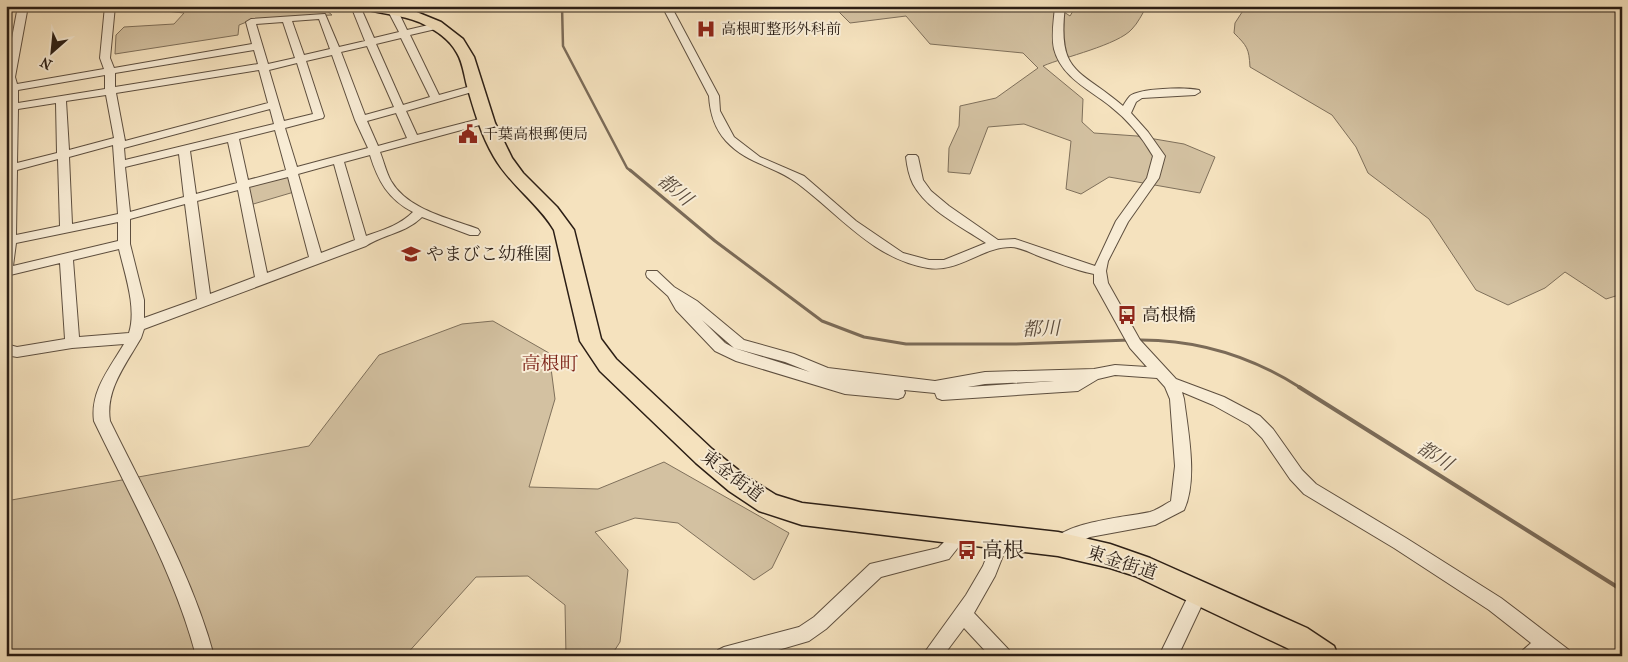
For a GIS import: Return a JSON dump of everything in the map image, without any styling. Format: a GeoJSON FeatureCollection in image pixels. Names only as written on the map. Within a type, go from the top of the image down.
{"type":"FeatureCollection","features":[{"type":"Feature","properties":{"kind":"highway","name":"東金街道"},"geometry":{"type":"LineString","coordinates":[[369,6],[410,14],[437,26],[449,35],[466,54],[475,88],[501,155],[509,168],[558,218],[564,230],[591,341],[608,366],[704,456],[738,484],[768,503],[802,514],[1058,544],[1110,556],[1140,566],[1199,592],[1297,638],[1324,656]]}},
{"type":"Feature","properties":{"kind":"street"},"geometry":{"type":"LineString","coordinates":[[23,6],[10,77],[11,168],[6,272],[124,244]]}},
{"type":"Feature","properties":{"kind":"street"},"geometry":{"type":"LineString","coordinates":[[110,6],[105,58],[110,71],[110,91],[119,143],[124,244],[137,300],[136,332],[104,391],[100,406],[102,420],[176,574],[197,626],[205,656]]}},
{"type":"Feature","properties":{"kind":"street"},"geometry":{"type":"LineString","coordinates":[[355,6],[413,139]]}},
{"type":"Feature","properties":{"kind":"street"},"geometry":{"type":"LineString","coordinates":[[666,6],[714,96],[715,110],[722,127],[730,138],[756,159],[800,178],[852,224],[899,256],[929,264],[945,264],[996,244],[1015,243],[1085,268],[1100,271]]}},
{"type":"Feature","properties":{"kind":"street"},"geometry":{"type":"LineString","coordinates":[[1058,544],[1088,530],[1155,518],[1178,505],[1182,489],[1183,465],[1177,399],[1167,378],[1135,344],[1101,283],[1100,271],[1102,261],[1122,221],[1154,178],[1160,156],[1146,134],[1125,114],[1075,75],[1061,58],[1056,38],[1060,6]]}},
{"type":"Feature","properties":{"kind":"street"},"geometry":{"type":"LineString","coordinates":[[392,9],[436,99]]}},
{"type":"Feature","properties":{"kind":"street"},"geometry":{"type":"LineString","coordinates":[[316,259],[251,22],[322,16],[360,120],[374,150],[382,178],[388,187],[399,198],[421,211],[474,232]]}},
{"type":"Feature","properties":{"kind":"street"},"geometry":{"type":"LineString","coordinates":[[120,165],[320,116],[287,19]]}},
{"type":"Feature","properties":{"kind":"street"},"geometry":{"type":"LineString","coordinates":[[6,29],[19,26]]}},
{"type":"Feature","properties":{"kind":"street"},"geometry":{"type":"LineString","coordinates":[[9,108],[263,67],[437,26]]}},
{"type":"Feature","properties":{"kind":"street"},"geometry":{"type":"LineString","coordinates":[[10,88],[258,46]]}},
{"type":"Feature","properties":{"kind":"street"},"geometry":{"type":"LineString","coordinates":[[360,120],[475,88]]}},
{"type":"Feature","properties":{"kind":"street"},"geometry":{"type":"LineString","coordinates":[[1125,114],[1136,96],[1195,92]]}},
{"type":"Feature","properties":{"kind":"street"},"geometry":{"type":"LineString","coordinates":[[61,99],[66,228]]}},
{"type":"Feature","properties":{"kind":"street"},"geometry":{"type":"LineString","coordinates":[[11,168],[274,105]]}},
{"type":"Feature","properties":{"kind":"street"},"geometry":{"type":"LineString","coordinates":[[8,241],[124,217],[487,120]]}},
{"type":"Feature","properties":{"kind":"street"},"geometry":{"type":"LineString","coordinates":[[233,137],[262,279]]}},
{"type":"Feature","properties":{"kind":"street"},"geometry":{"type":"LineString","coordinates":[[184,150],[204,301]]}},
{"type":"Feature","properties":{"kind":"street"},"geometry":{"type":"LineString","coordinates":[[912,156],[913,167],[921,187],[941,205],[996,244]]}},
{"type":"Feature","properties":{"kind":"street"},"geometry":{"type":"LineString","coordinates":[[338,159],[362,243]]}},
{"type":"Feature","properties":{"kind":"street"},"geometry":{"type":"LineString","coordinates":[[6,349],[17,352],[136,332],[204,301],[362,243],[404,225],[421,211]]}},
{"type":"Feature","properties":{"kind":"street"},"geometry":{"type":"LineString","coordinates":[[66,258],[72,343]]}},
{"type":"Feature","properties":{"kind":"street"},"geometry":{"type":"LineString","coordinates":[[652,274],[670,290],[681,307],[720,347],[741,357],[845,388],[908,394],[962,393],[1078,385],[1094,374],[1115,370],[1167,378],[1228,406],[1259,424],[1297,478],[1310,489],[1495,604],[1563,656]]}},
{"type":"Feature","properties":{"kind":"street"},"geometry":{"type":"LineString","coordinates":[[724,656],[803,634],[820,623],[876,570],[943,554],[952,545],[953,533]]}},
{"type":"Feature","properties":{"kind":"street"},"geometry":{"type":"LineString","coordinates":[[931,656],[979,593],[994,563],[1002,538]]}},
{"type":"Feature","properties":{"kind":"street"},"geometry":{"type":"LineString","coordinates":[[1168,656],[1199,592]]}},
{"type":"Feature","properties":{"kind":"street"},"geometry":{"type":"LineString","coordinates":[[964,615],[1003,656]]}},
{"type":"Feature","properties":{"kind":"street"},"geometry":{"type":"LineString","coordinates":[[1529,656],[1546,643]]}},
{"type":"Feature","properties":{"kind":"shaded area"},"geometry":{"type":"Polygon","coordinates":[[[118,6],[331,6],[326,10],[332,15],[254,19],[239,25],[238,35],[115,54],[116,35],[124,27],[174,24],[184,13],[118,6]]]}},
{"type":"Feature","properties":{"kind":"shaded area"},"geometry":{"type":"Polygon","coordinates":[[[833,6],[1055,6],[1070,16],[1076,6],[1147,6],[1136,24],[1125,35],[1103,45],[1043,66],[1083,99],[1082,122],[1094,133],[1137,136],[1184,144],[1215,157],[1200,193],[1109,177],[1081,194],[1066,189],[1071,141],[1024,124],[988,127],[970,174],[948,172],[949,148],[959,126],[960,106],[996,98],[1038,68],[1023,53],[930,44],[906,16],[850,23],[833,6]]]}},
{"type":"Feature","properties":{"kind":"shaded area"},"geometry":{"type":"Polygon","coordinates":[[[1246,6],[1622,6],[1622,294],[1606,299],[1565,272],[1545,288],[1508,305],[1476,290],[1429,219],[1368,173],[1356,147],[1332,115],[1250,67],[1246,48],[1234,33],[1235,23],[1246,6]]]}},
{"type":"Feature","properties":{"kind":"shaded area"},"geometry":{"type":"Polygon","coordinates":[[[289,173],[294,192],[250,205],[246,185],[289,173]]]}},
{"type":"Feature","properties":{"kind":"shaded area"},"geometry":{"type":"Polygon","coordinates":[[[493,321],[549,353],[555,399],[529,487],[598,489],[664,462],[789,533],[772,568],[754,580],[678,523],[635,518],[595,532],[628,570],[620,642],[611,656],[566,656],[565,605],[528,576],[476,577],[405,656],[6,656],[6,501],[309,446],[379,355],[462,324],[493,321]]]}},
{"type":"Feature","properties":{"kind":"waterway","name":"都川"},"geometry":{"type":"LineString","coordinates":[[562,6],[563,46],[627,168],[631,171]]}},
{"type":"Feature","properties":{"kind":"waterway","name":"都川"},"geometry":{"type":"LineString","coordinates":[[630,170],[715,241],[822,321],[864,337],[906,344],[1016,344],[1130,340]]}},
{"type":"Feature","properties":{"kind":"waterway","name":"都川"},"geometry":{"type":"LineString","coordinates":[[1136,340],[1158,340],[1201,346],[1243,358],[1301,388]]}},
{"type":"Feature","properties":{"kind":"waterway","name":"都川"},"geometry":{"type":"LineString","coordinates":[[1299,387],[1622,590]]}},
{"type":"Feature","properties":{"kind":"place","name":"高根町整形外科前"},"geometry":{"type":"Point","coordinates":[706,29]}},
{"type":"Feature","properties":{"kind":"place","name":"千葉高根郵便局"},"geometry":{"type":"Point","coordinates":[468,134]}},
{"type":"Feature","properties":{"kind":"place","name":"やまびこ幼稚園"},"geometry":{"type":"Point","coordinates":[411,254]}},
{"type":"Feature","properties":{"kind":"place","name":"高根橋"},"geometry":{"type":"Point","coordinates":[1127,315]}},
{"type":"Feature","properties":{"kind":"place","name":"高根"},"geometry":{"type":"Point","coordinates":[967,550]}},
{"type":"Feature","properties":{"kind":"district","name":"高根町"},"geometry":{"type":"Point","coordinates":[550,364]}}]}
